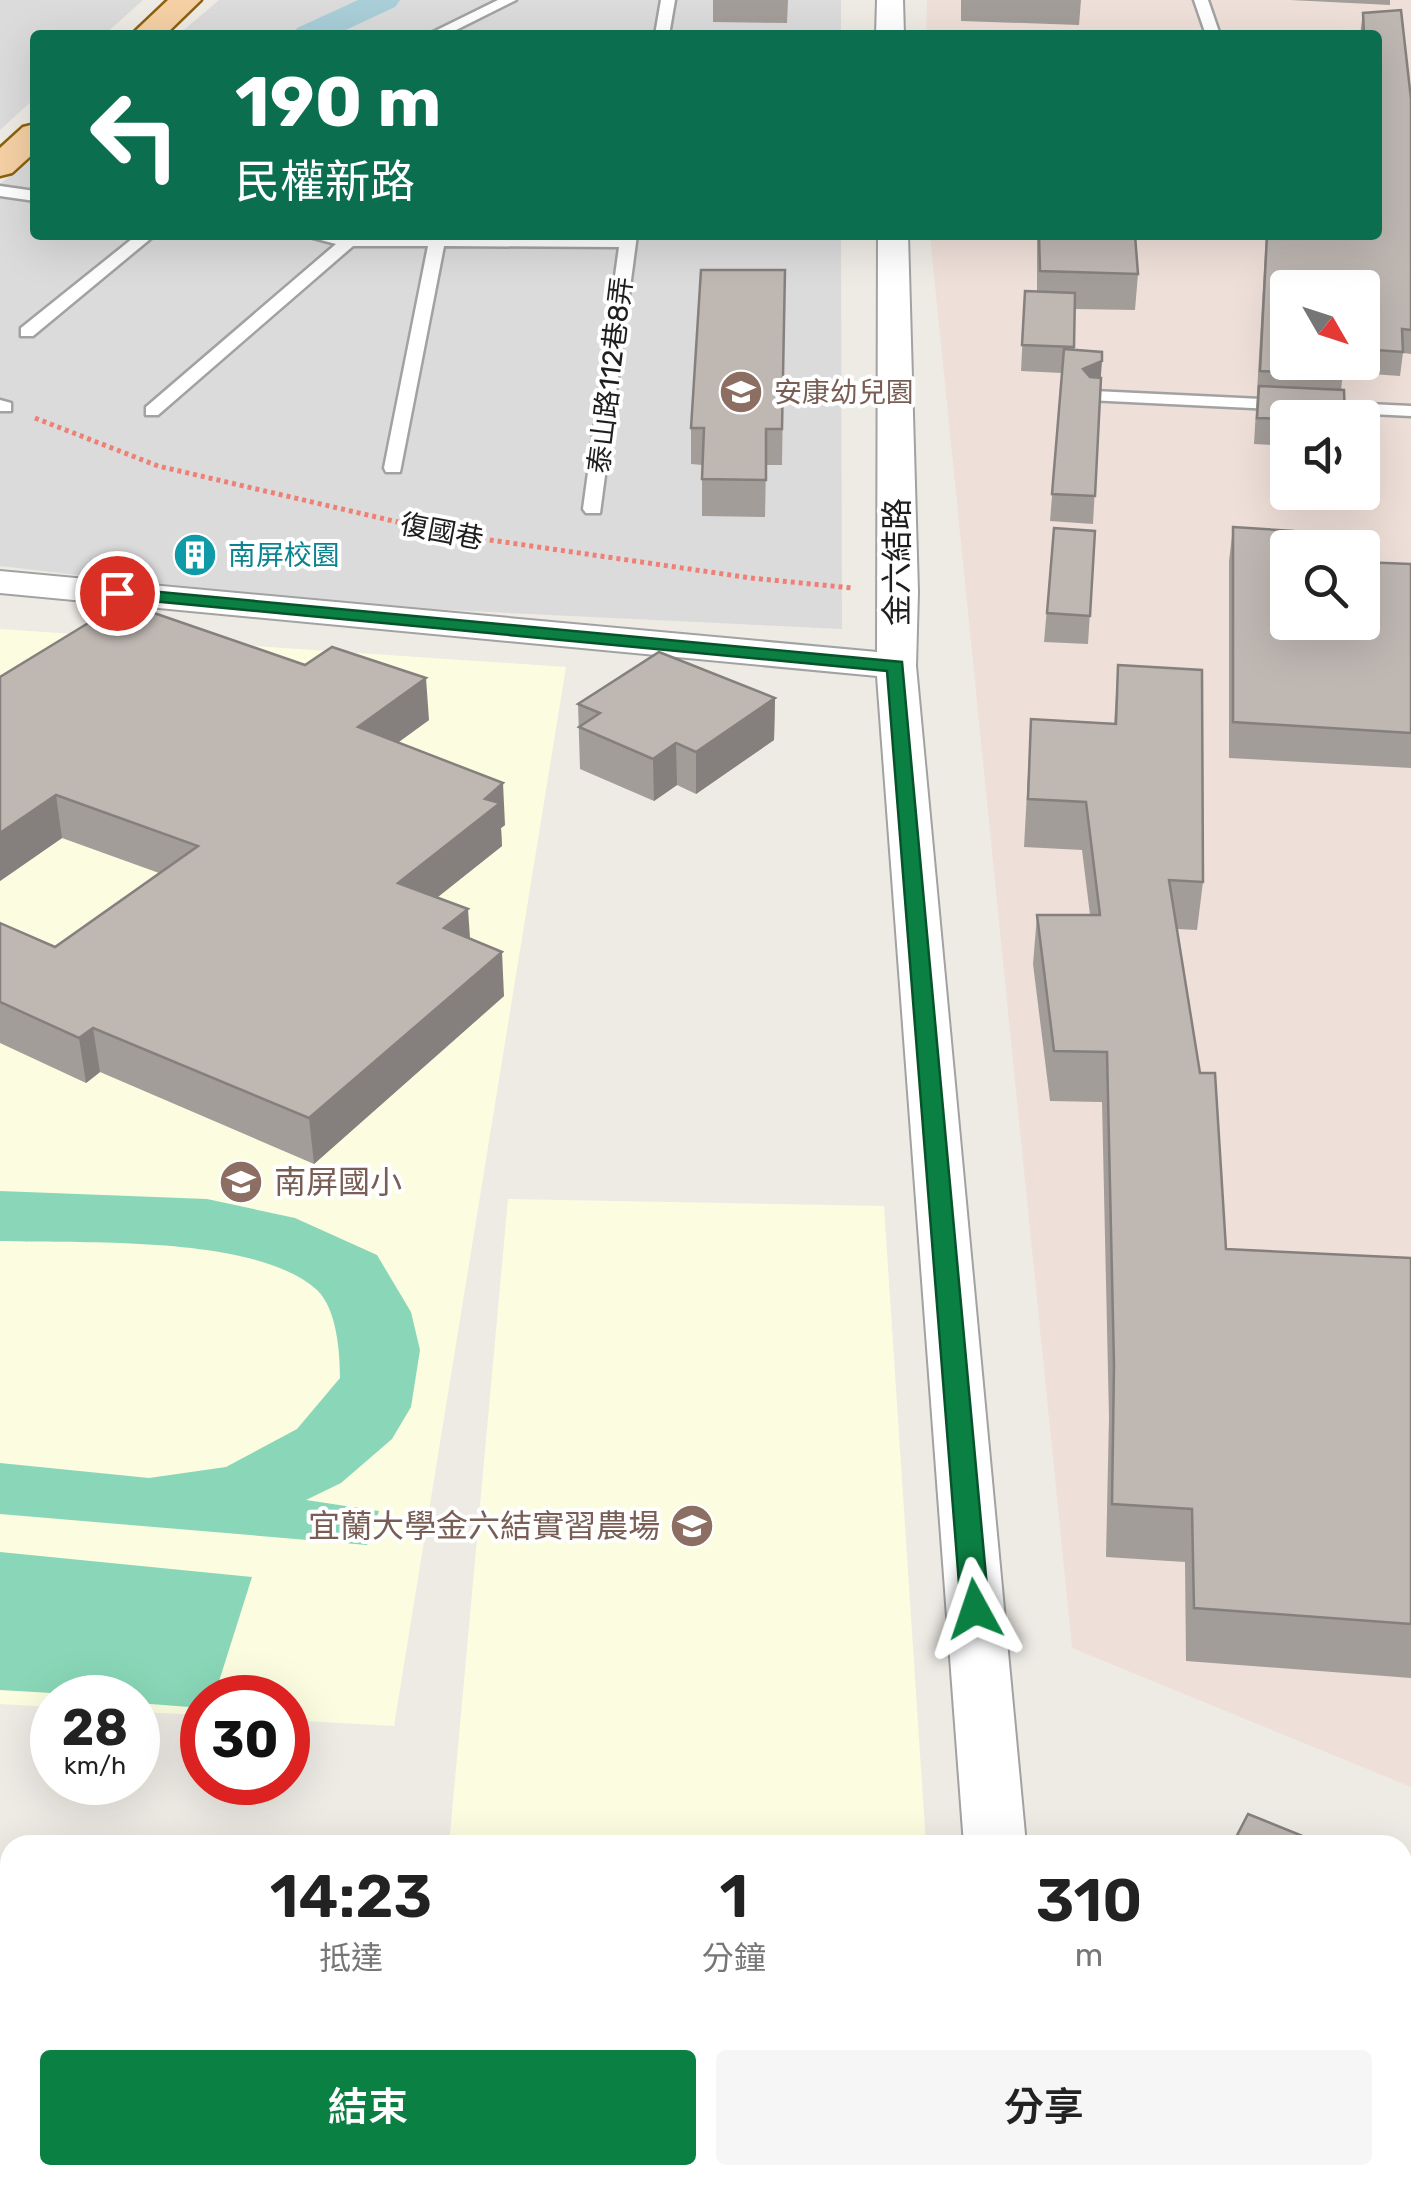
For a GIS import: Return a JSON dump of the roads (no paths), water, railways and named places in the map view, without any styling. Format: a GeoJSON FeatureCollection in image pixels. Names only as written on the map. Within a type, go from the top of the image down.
{"type":"FeatureCollection","features":[{"type":"Feature","properties":{"kind":"main road"},"geometry":{"type":"LineString","coordinates":[[153,30],[186,0]]}},
{"type":"Feature","properties":{"kind":"main road"},"geometry":{"type":"LineString","coordinates":[[0,166],[30,139]]}},
{"type":"Feature","properties":{"kind":"street"},"geometry":{"type":"LineString","coordinates":[[890,0],[890,30]]}},
{"type":"Feature","properties":{"kind":"street","name":"金六結路"},"geometry":{"type":"LineString","coordinates":[[894,240],[899,592],[896,666],[994,1835]]}},
{"type":"Feature","properties":{"kind":"street"},"geometry":{"type":"LineString","coordinates":[[0,582],[896,666]]}},
{"type":"Feature","properties":{"kind":"lane"},"geometry":{"type":"LineString","coordinates":[[663,30],[668,0]]}},
{"type":"Feature","properties":{"kind":"lane"},"geometry":{"type":"LineString","coordinates":[[1200,0],[1211,30]]}},
{"type":"Feature","properties":{"kind":"lane"},"geometry":{"type":"LineString","coordinates":[[447,30],[502,8]]}},
{"type":"Feature","properties":{"kind":"lane"},"geometry":{"type":"LineString","coordinates":[[0,192],[30,195]]}},
{"type":"Feature","properties":{"kind":"lane"},"geometry":{"type":"LineString","coordinates":[[27,332],[140,240]]}},
{"type":"Feature","properties":{"kind":"lane"},"geometry":{"type":"LineString","coordinates":[[342,240],[371,240]]}},
{"type":"Feature","properties":{"kind":"lane"},"geometry":{"type":"LineString","coordinates":[[394,468],[437,240]]}},
{"type":"Feature","properties":{"kind":"lane","name":"泰山路112巷8弄"},"geometry":{"type":"LineString","coordinates":[[593,509],[628,240]]}},
{"type":"Feature","properties":{"kind":"lane"},"geometry":{"type":"LineString","coordinates":[[152,411],[349,241]]}},
{"type":"Feature","properties":{"kind":"lane"},"geometry":{"type":"LineString","coordinates":[[1094,396],[1411,411]]}},
{"type":"Feature","properties":{"kind":"waterway"},"geometry":{"type":"LineString","coordinates":[[320,30],[384,0]]}},
{"type":"Feature","properties":{"kind":"place","name":"安康幼兒園"},"geometry":{"type":"Point","coordinates":[741,392]}},
{"type":"Feature","properties":{"kind":"place","name":"南屏校園"},"geometry":{"type":"Point","coordinates":[195,555]}},
{"type":"Feature","properties":{"kind":"place","name":"南屏國小"},"geometry":{"type":"Point","coordinates":[241,1182]}},
{"type":"Feature","properties":{"kind":"place","name":"宜蘭大學金六結實習農場"},"geometry":{"type":"Point","coordinates":[692,1526]}}]}
